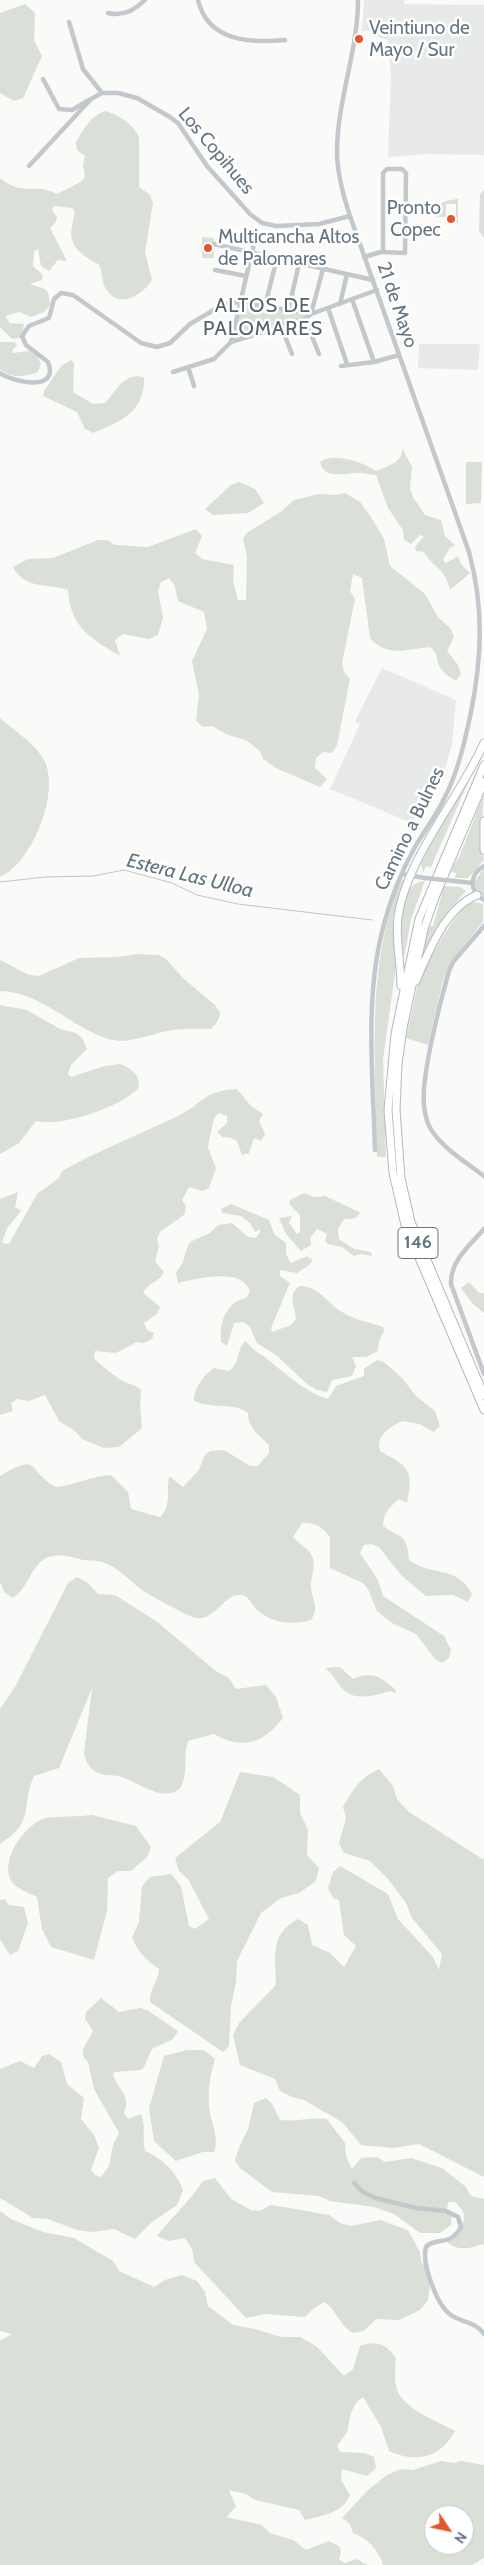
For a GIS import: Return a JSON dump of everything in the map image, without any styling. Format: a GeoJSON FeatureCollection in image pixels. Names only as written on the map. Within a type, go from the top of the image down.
{"type":"FeatureCollection","features":[{"type":"Feature","properties":{"kind":"highway"},"geometry":{"type":"LineString","coordinates":[[402,998],[398,923],[402,902],[411,876],[484,743]]}},
{"type":"Feature","properties":{"kind":"highway","name":"146"},"geometry":{"type":"LineString","coordinates":[[484,765],[422,910],[402,998],[393,1048],[389,1089],[390,1146],[396,1186],[415,1251],[484,1410]]}},
{"type":"Feature","properties":{"kind":"highway","name":"146"},"geometry":{"type":"LineString","coordinates":[[484,782],[429,912],[403,1028],[397,1079],[397,1148],[402,1188],[418,1243],[484,1395]]}},
{"type":"Feature","properties":{"kind":"highway"},"geometry":{"type":"LineString","coordinates":[[484,821],[484,850]]}},
{"type":"Feature","properties":{"kind":"highway"},"geometry":{"type":"LineString","coordinates":[[410,992],[441,931],[458,907],[476,895]]}},
{"type":"Feature","properties":{"kind":"street"},"geometry":{"type":"LineString","coordinates":[[108,13],[119,16],[125,14],[145,0]]}},
{"type":"Feature","properties":{"kind":"street"},"geometry":{"type":"LineString","coordinates":[[198,0],[202,14],[210,23],[233,38],[253,42],[285,40]]}},
{"type":"Feature","properties":{"kind":"street","name":"21 de Mayo"},"geometry":{"type":"LineString","coordinates":[[358,0],[337,146],[339,177],[364,257],[439,468]]}},
{"type":"Feature","properties":{"kind":"street"},"geometry":{"type":"LineString","coordinates":[[43,79],[59,109],[72,110],[102,93],[86,74],[69,22]]}},
{"type":"Feature","properties":{"kind":"street","name":"Los Copihues"},"geometry":{"type":"LineString","coordinates":[[102,93],[112,92],[137,98],[175,121],[203,162],[259,222],[272,226],[318,224],[350,216]]}},
{"type":"Feature","properties":{"kind":"street"},"geometry":{"type":"LineString","coordinates":[[29,166],[83,111],[91,99]]}},
{"type":"Feature","properties":{"kind":"street"},"geometry":{"type":"LineString","coordinates":[[364,257],[383,252],[405,253],[406,174],[402,169],[387,169],[383,173],[383,252]]}},
{"type":"Feature","properties":{"kind":"street"},"geometry":{"type":"LineString","coordinates":[[231,342],[256,239]]}},
{"type":"Feature","properties":{"kind":"street"},"geometry":{"type":"LineString","coordinates":[[214,244],[373,280]]}},
{"type":"Feature","properties":{"kind":"street"},"geometry":{"type":"LineString","coordinates":[[265,306],[277,258]]}},
{"type":"Feature","properties":{"kind":"street"},"geometry":{"type":"LineString","coordinates":[[288,311],[299,264]]}},
{"type":"Feature","properties":{"kind":"street"},"geometry":{"type":"LineString","coordinates":[[311,314],[323,269]]}},
{"type":"Feature","properties":{"kind":"street"},"geometry":{"type":"LineString","coordinates":[[215,270],[246,276]]}},
{"type":"Feature","properties":{"kind":"street"},"geometry":{"type":"LineString","coordinates":[[340,304],[347,274]]}},
{"type":"Feature","properties":{"kind":"street"},"geometry":{"type":"LineString","coordinates":[[172,372],[214,359],[231,342],[306,319],[311,314],[377,290]]}},
{"type":"Feature","properties":{"kind":"street"},"geometry":{"type":"LineString","coordinates":[[0,373],[23,383],[38,383],[46,378],[49,364],[26,345],[22,336],[29,326],[45,321],[51,316],[54,299],[61,293],[73,295],[141,343],[153,347],[170,343],[190,324],[221,306],[240,302],[311,314]]}},
{"type":"Feature","properties":{"kind":"street"},"geometry":{"type":"LineString","coordinates":[[352,299],[374,362]]}},
{"type":"Feature","properties":{"kind":"street"},"geometry":{"type":"LineString","coordinates":[[328,308],[347,364]]}},
{"type":"Feature","properties":{"kind":"street"},"geometry":{"type":"LineString","coordinates":[[306,319],[319,354]]}},
{"type":"Feature","properties":{"kind":"street"},"geometry":{"type":"LineString","coordinates":[[281,326],[292,354]]}},
{"type":"Feature","properties":{"kind":"street"},"geometry":{"type":"LineString","coordinates":[[340,366],[374,362],[399,355]]}},
{"type":"Feature","properties":{"kind":"street"},"geometry":{"type":"LineString","coordinates":[[188,368],[194,386]]}},
{"type":"Feature","properties":{"kind":"street","name":"Camino a Bulnes"},"geometry":{"type":"LineString","coordinates":[[375,1150],[372,1042],[373,981],[383,925],[402,874],[437,812],[454,774],[469,723],[481,654],[482,615],[478,581],[439,468]]}},
{"type":"Feature","properties":{"kind":"street"},"geometry":{"type":"LineString","coordinates":[[484,866],[475,873],[472,883],[476,895],[484,900]]}},
{"type":"Feature","properties":{"kind":"street"},"geometry":{"type":"LineString","coordinates":[[402,874],[472,883]]}},
{"type":"Feature","properties":{"kind":"street"},"geometry":{"type":"LineString","coordinates":[[484,926],[451,966],[425,1084],[425,1116],[438,1138],[484,1176]]}},
{"type":"Feature","properties":{"kind":"street"},"geometry":{"type":"LineString","coordinates":[[484,1229],[457,1260],[451,1277],[451,1284],[484,1374]]}},
{"type":"Feature","properties":{"kind":"street"},"geometry":{"type":"LineString","coordinates":[[354,2183],[362,2192],[375,2198],[416,2208],[446,2211],[458,2217],[461,2223],[459,2230],[447,2240],[427,2245],[425,2251],[427,2260],[434,2290],[443,2308],[455,2317],[476,2325],[484,2334]]}},
{"type":"Feature","properties":{"kind":"shaded area"},"geometry":{"type":"Polygon","coordinates":[[[364,0],[404,0],[404,4],[484,5],[484,155],[425,154],[388,157],[391,76],[388,40],[378,37],[378,31],[362,31],[364,0]]]}},
{"type":"Feature","properties":{"kind":"shaded area"},"geometry":{"type":"Polygon","coordinates":[[[25,4],[35,13],[34,40],[42,56],[23,98],[14,101],[0,93],[0,13],[25,4]]]}},
{"type":"Feature","properties":{"kind":"shaded area"},"geometry":{"type":"Polygon","coordinates":[[[105,111],[125,121],[139,137],[139,187],[150,195],[153,203],[145,252],[152,280],[142,292],[129,298],[116,298],[110,294],[105,287],[99,264],[82,254],[74,244],[71,234],[75,211],[72,208],[54,206],[52,210],[57,217],[56,222],[50,228],[67,261],[58,260],[49,271],[41,266],[38,249],[34,251],[33,266],[43,275],[42,280],[30,284],[47,291],[50,305],[44,312],[31,317],[19,312],[5,316],[10,323],[24,324],[21,338],[12,339],[0,327],[0,178],[15,187],[42,189],[57,194],[79,183],[85,177],[83,165],[85,156],[77,150],[76,142],[91,120],[105,111]]]}},
{"type":"Feature","properties":{"kind":"shaded area"},"geometry":{"type":"Polygon","coordinates":[[[484,190],[484,238],[479,231],[480,194],[484,190]]]}},
{"type":"Feature","properties":{"kind":"shaded area"},"geometry":{"type":"Polygon","coordinates":[[[458,199],[458,223],[456,223],[456,204],[446,204],[446,217],[436,217],[440,205],[446,201],[458,199]]]}},
{"type":"Feature","properties":{"kind":"shaded area","name":"Multicancha Altos de Palomares"},"geometry":{"type":"Polygon","coordinates":[[[202,237],[214,238],[214,258],[202,258],[202,237]]]}},
{"type":"Feature","properties":{"kind":"shaded area"},"geometry":{"type":"Polygon","coordinates":[[[242,301],[314,312],[308,316],[233,340],[242,301]]]}},
{"type":"Feature","properties":{"kind":"shaded area"},"geometry":{"type":"Polygon","coordinates":[[[0,342],[15,342],[17,346],[13,349],[12,353],[30,351],[37,356],[41,364],[38,372],[14,376],[0,369],[0,342]]]}},
{"type":"Feature","properties":{"kind":"shaded area"},"geometry":{"type":"Polygon","coordinates":[[[419,344],[480,344],[478,370],[418,368],[419,344]]]}},
{"type":"Feature","properties":{"kind":"shaded area"},"geometry":{"type":"Polygon","coordinates":[[[71,360],[74,363],[73,392],[93,404],[105,403],[127,379],[138,376],[144,378],[143,390],[135,407],[121,420],[103,429],[93,433],[85,429],[77,412],[43,396],[44,391],[61,366],[71,360]]]}},
{"type":"Feature","properties":{"kind":"shaded area"},"geometry":{"type":"Polygon","coordinates":[[[402,448],[412,467],[410,488],[413,497],[425,515],[441,520],[445,536],[455,545],[449,549],[443,560],[446,563],[458,556],[461,564],[470,573],[450,590],[442,572],[424,552],[416,551],[415,547],[424,536],[420,535],[411,544],[404,540],[403,530],[388,508],[376,475],[359,473],[331,474],[322,468],[320,462],[332,458],[348,459],[364,464],[376,471],[389,466],[397,460],[402,453],[402,448]]]}},
{"type":"Feature","properties":{"kind":"shaded area"},"geometry":{"type":"Polygon","coordinates":[[[466,462],[482,462],[481,503],[466,504],[466,462]]]}},
{"type":"Feature","properties":{"kind":"shaded area"},"geometry":{"type":"Polygon","coordinates":[[[239,482],[255,489],[264,503],[248,513],[213,515],[205,509],[231,485],[239,482]]]}},
{"type":"Feature","properties":{"kind":"shaded area"},"geometry":{"type":"Polygon","coordinates":[[[345,493],[360,502],[371,517],[384,539],[390,566],[425,594],[438,617],[451,629],[454,637],[447,651],[458,665],[461,674],[456,681],[445,673],[438,664],[437,656],[430,647],[398,651],[391,650],[377,644],[370,638],[362,578],[353,574],[350,591],[355,599],[342,663],[344,672],[350,679],[337,745],[332,753],[323,752],[316,758],[315,768],[327,779],[320,787],[278,769],[263,759],[260,751],[246,740],[228,735],[212,726],[203,727],[196,721],[199,695],[192,661],[207,629],[204,612],[178,601],[174,584],[169,578],[161,582],[158,591],[163,618],[158,635],[149,639],[123,634],[115,640],[120,656],[91,637],[78,623],[73,614],[68,590],[30,583],[18,574],[13,567],[28,559],[53,558],[98,540],[107,540],[115,545],[148,547],[196,529],[202,536],[195,553],[202,559],[234,565],[233,581],[238,600],[246,600],[247,556],[243,538],[248,532],[282,511],[294,500],[319,494],[336,495],[345,493]]]}},
{"type":"Feature","properties":{"kind":"shaded area"},"geometry":{"type":"Polygon","coordinates":[[[382,668],[456,700],[452,745],[445,768],[412,823],[330,789],[360,724],[355,721],[382,668]]]}},
{"type":"Feature","properties":{"kind":"shaded area"},"geometry":{"type":"Polygon","coordinates":[[[0,718],[29,742],[40,754],[48,774],[49,790],[46,807],[32,842],[23,857],[12,869],[0,877],[0,718]]]}},
{"type":"Feature","properties":{"kind":"shaded area"},"geometry":{"type":"Polygon","coordinates":[[[477,762],[431,867],[426,866],[423,873],[421,863],[477,762]]]}},
{"type":"Feature","properties":{"kind":"shaded area"},"geometry":{"type":"Polygon","coordinates":[[[484,793],[480,846],[484,860],[468,878],[455,878],[456,873],[450,871],[460,855],[484,793]]]}},
{"type":"Feature","properties":{"kind":"shaded area"},"geometry":{"type":"Polygon","coordinates":[[[484,868],[484,898],[477,891],[475,881],[484,868]]]}},
{"type":"Feature","properties":{"kind":"shaded area"},"geometry":{"type":"Polygon","coordinates":[[[402,879],[405,881],[393,917],[396,967],[383,1059],[386,1157],[377,1157],[375,1007],[382,947],[388,918],[395,893],[402,879]]]}},
{"type":"Feature","properties":{"kind":"shaded area"},"geometry":{"type":"Polygon","coordinates":[[[425,881],[411,919],[404,958],[402,912],[404,901],[408,891],[415,884],[425,881]]]}},
{"type":"Feature","properties":{"kind":"shaded area"},"geometry":{"type":"Polygon","coordinates":[[[444,886],[460,887],[466,891],[449,910],[422,956],[428,926],[433,926],[444,886]]]}},
{"type":"Feature","properties":{"kind":"shaded area"},"geometry":{"type":"Polygon","coordinates":[[[474,902],[483,904],[483,922],[450,963],[442,984],[428,1045],[406,1038],[419,978],[443,936],[463,907],[474,902]]]}},
{"type":"Feature","properties":{"kind":"shaded area"},"geometry":{"type":"Polygon","coordinates":[[[138,954],[159,955],[166,959],[184,979],[215,1005],[220,1013],[217,1022],[211,1029],[173,1030],[131,1040],[116,1041],[94,1034],[29,997],[0,991],[0,960],[29,975],[39,976],[79,958],[117,957],[138,954]]]}},
{"type":"Feature","properties":{"kind":"shaded area"},"geometry":{"type":"Polygon","coordinates":[[[0,1005],[27,1010],[60,1029],[76,1033],[82,1038],[87,1049],[71,1065],[68,1074],[71,1077],[105,1066],[120,1064],[135,1074],[139,1081],[138,1089],[117,1103],[75,1119],[47,1122],[36,1121],[19,1143],[0,1154],[0,1005]]]}},
{"type":"Feature","properties":{"kind":"shaded area"},"geometry":{"type":"Polygon","coordinates":[[[237,1089],[251,1106],[263,1114],[259,1121],[265,1134],[261,1141],[254,1138],[249,1153],[242,1155],[237,1141],[223,1137],[217,1132],[227,1123],[227,1116],[219,1113],[214,1118],[208,1148],[216,1168],[209,1188],[202,1191],[189,1187],[182,1200],[186,1206],[185,1214],[160,1232],[157,1239],[159,1246],[155,1261],[164,1272],[143,1293],[160,1307],[157,1314],[144,1323],[147,1330],[154,1333],[152,1339],[144,1343],[137,1342],[116,1353],[95,1351],[94,1358],[104,1367],[120,1380],[141,1390],[142,1428],[119,1447],[104,1448],[82,1439],[75,1431],[59,1421],[45,1395],[29,1401],[17,1399],[11,1403],[13,1411],[0,1415],[0,1199],[18,1192],[15,1207],[21,1211],[7,1228],[2,1243],[9,1244],[37,1194],[59,1178],[62,1171],[104,1149],[176,1117],[209,1095],[225,1090],[237,1089]]]}},
{"type":"Feature","properties":{"kind":"shaded area"},"geometry":{"type":"Polygon","coordinates":[[[304,1193],[314,1197],[325,1196],[360,1213],[355,1218],[344,1219],[338,1229],[339,1239],[354,1249],[371,1252],[372,1256],[361,1254],[354,1256],[342,1247],[327,1244],[325,1240],[327,1234],[317,1229],[310,1238],[311,1245],[301,1251],[286,1234],[279,1218],[292,1216],[289,1223],[297,1234],[300,1232],[300,1215],[289,1204],[290,1200],[304,1193]]]}},
{"type":"Feature","properties":{"kind":"shaded area"},"geometry":{"type":"Polygon","coordinates":[[[231,1204],[269,1220],[274,1234],[286,1243],[286,1254],[291,1263],[307,1256],[313,1260],[297,1273],[280,1270],[280,1276],[290,1283],[271,1328],[272,1332],[291,1325],[296,1319],[293,1293],[300,1286],[318,1292],[347,1315],[383,1327],[384,1331],[379,1341],[378,1351],[366,1357],[352,1357],[356,1366],[352,1376],[332,1380],[327,1392],[317,1390],[307,1384],[276,1355],[257,1343],[250,1327],[244,1322],[234,1323],[227,1346],[221,1342],[221,1328],[225,1314],[233,1304],[246,1298],[250,1292],[246,1284],[238,1279],[218,1276],[178,1283],[176,1272],[181,1265],[190,1242],[210,1233],[218,1225],[232,1223],[248,1237],[255,1238],[260,1233],[260,1229],[255,1232],[250,1223],[241,1216],[222,1213],[221,1209],[231,1204]]]}},
{"type":"Feature","properties":{"kind":"shaded area"},"geometry":{"type":"Polygon","coordinates":[[[469,1282],[479,1293],[484,1293],[484,1313],[472,1303],[461,1288],[469,1282]]]}},
{"type":"Feature","properties":{"kind":"shaded area"},"geometry":{"type":"Polygon","coordinates":[[[246,1341],[254,1350],[297,1383],[328,1399],[336,1386],[364,1376],[364,1369],[377,1360],[384,1362],[402,1378],[416,1396],[435,1411],[440,1426],[434,1432],[419,1424],[402,1421],[388,1429],[382,1436],[379,1446],[380,1451],[403,1465],[407,1470],[410,1482],[407,1503],[399,1499],[386,1514],[383,1526],[405,1541],[409,1560],[417,1565],[458,1578],[466,1585],[472,1594],[468,1602],[453,1595],[426,1596],[401,1575],[379,1547],[371,1544],[364,1545],[360,1553],[378,1580],[383,1596],[444,1636],[451,1650],[449,1658],[442,1663],[435,1659],[416,1634],[392,1623],[377,1611],[368,1589],[363,1583],[330,1568],[330,1537],[321,1528],[311,1523],[302,1523],[293,1537],[308,1551],[313,1560],[314,1568],[311,1587],[315,1611],[311,1620],[297,1623],[276,1621],[263,1615],[245,1596],[238,1595],[226,1600],[215,1611],[203,1618],[192,1617],[146,1593],[108,1564],[60,1555],[51,1556],[41,1562],[22,1589],[13,1598],[5,1593],[0,1582],[0,1476],[13,1469],[28,1464],[56,1487],[111,1475],[128,1492],[131,1509],[160,1517],[166,1508],[169,1476],[183,1487],[199,1470],[204,1456],[210,1451],[224,1450],[250,1466],[258,1466],[269,1453],[269,1445],[252,1427],[248,1413],[229,1406],[208,1405],[194,1401],[195,1392],[203,1378],[214,1368],[229,1371],[233,1368],[246,1341]]]}},
{"type":"Feature","properties":{"kind":"shaded area"},"geometry":{"type":"Polygon","coordinates":[[[77,1577],[88,1583],[98,1594],[115,1595],[156,1621],[217,1672],[229,1678],[236,1689],[266,1685],[276,1697],[283,1718],[268,1734],[252,1742],[234,1742],[214,1734],[188,1741],[184,1781],[181,1786],[178,1790],[171,1793],[156,1792],[119,1776],[99,1773],[89,1766],[84,1753],[92,1688],[59,1768],[34,1776],[23,1820],[12,1835],[0,1844],[0,1709],[15,1687],[68,1583],[77,1577]]]}},
{"type":"Feature","properties":{"kind":"shaded area"},"geometry":{"type":"Polygon","coordinates":[[[340,1667],[353,1679],[365,1675],[376,1676],[395,1689],[396,1694],[391,1691],[364,1696],[352,1695],[341,1687],[325,1668],[340,1667]]]}},
{"type":"Feature","properties":{"kind":"shaded area"},"geometry":{"type":"Polygon","coordinates":[[[379,1769],[393,1786],[397,1799],[409,1812],[484,1860],[484,2177],[419,2144],[393,2148],[361,2145],[342,2122],[304,2100],[280,2091],[275,2079],[240,2065],[233,2035],[239,2023],[276,1985],[275,1955],[278,1939],[282,1932],[298,1919],[308,1925],[312,1945],[330,1953],[344,1967],[356,1946],[344,1935],[339,1900],[333,1898],[328,1888],[333,1872],[340,1866],[388,1894],[398,1919],[433,1957],[439,1970],[442,1954],[412,1918],[406,1903],[388,1879],[370,1861],[344,1853],[339,1843],[346,1818],[343,1807],[358,1784],[379,1769]]]}},
{"type":"Feature","properties":{"kind":"shaded area"},"geometry":{"type":"Polygon","coordinates":[[[240,1772],[273,1777],[300,1795],[300,1813],[308,1830],[307,1855],[319,1868],[316,1881],[299,1893],[281,1898],[261,1913],[237,1961],[236,1982],[231,2006],[229,2046],[223,2052],[150,2002],[159,1969],[142,1955],[132,1937],[139,1922],[142,1886],[150,1877],[171,1874],[181,1886],[189,1926],[195,1929],[209,1919],[188,1879],[179,1871],[175,1858],[220,1822],[240,1772]]]}},
{"type":"Feature","properties":{"kind":"shaded area"},"geometry":{"type":"Polygon","coordinates":[[[92,1815],[136,1826],[151,1847],[147,1857],[131,1871],[118,1871],[108,1878],[107,1911],[94,1960],[51,1947],[42,1929],[37,1897],[16,1886],[11,1881],[8,1873],[11,1855],[15,1846],[35,1823],[46,1818],[92,1815]]]}},
{"type":"Feature","properties":{"kind":"shaded area"},"geometry":{"type":"Polygon","coordinates":[[[5,1899],[9,1905],[24,1907],[28,1923],[18,1951],[10,1955],[0,1939],[0,1900],[5,1899]]]}},
{"type":"Feature","properties":{"kind":"shaded area"},"geometry":{"type":"Polygon","coordinates":[[[101,1998],[119,2012],[140,2008],[147,2010],[178,2031],[173,2039],[152,2049],[143,2069],[113,2073],[117,2084],[125,2096],[126,2107],[124,2113],[128,2119],[141,2114],[145,2151],[168,2167],[177,2178],[183,2190],[177,2205],[152,2222],[135,2239],[114,2229],[92,2232],[77,2230],[48,2219],[33,2218],[0,2198],[0,2069],[20,2061],[34,2068],[42,2056],[49,2054],[61,2062],[67,2084],[84,2098],[81,2119],[94,2135],[99,2148],[91,2170],[95,2175],[101,2177],[109,2166],[113,2145],[119,2133],[94,2089],[88,2062],[83,2056],[83,2049],[93,2031],[85,2019],[86,2012],[101,1998]]]}},
{"type":"Feature","properties":{"kind":"shaded area"},"geometry":{"type":"Polygon","coordinates":[[[187,2050],[204,2050],[215,2059],[210,2082],[209,2100],[216,2147],[214,2152],[203,2152],[176,2161],[154,2141],[149,2108],[164,2056],[187,2050]]]}},
{"type":"Feature","properties":{"kind":"shaded area"},"geometry":{"type":"Polygon","coordinates":[[[266,2098],[272,2104],[280,2120],[327,2119],[345,2143],[346,2156],[352,2169],[361,2158],[377,2157],[385,2162],[411,2158],[442,2168],[466,2187],[471,2196],[484,2199],[484,2244],[460,2248],[447,2242],[463,2223],[464,2218],[461,2208],[455,2202],[449,2202],[446,2211],[452,2215],[451,2225],[440,2233],[420,2233],[394,2214],[374,2207],[330,2201],[319,2196],[272,2192],[240,2168],[235,2161],[248,2129],[254,2103],[266,2098]]]}},
{"type":"Feature","properties":{"kind":"shaded area"},"geometry":{"type":"Polygon","coordinates":[[[215,2178],[231,2199],[251,2210],[260,2211],[270,2205],[329,2215],[340,2223],[351,2226],[380,2220],[408,2230],[420,2252],[421,2261],[428,2272],[430,2284],[428,2300],[420,2310],[399,2320],[376,2319],[364,2331],[353,2333],[324,2302],[305,2317],[265,2314],[246,2318],[194,2262],[192,2249],[185,2238],[168,2241],[157,2236],[203,2181],[215,2178]]]}},
{"type":"Feature","properties":{"kind":"shaded area"},"geometry":{"type":"Polygon","coordinates":[[[0,2211],[11,2219],[43,2232],[74,2238],[113,2261],[119,2271],[154,2287],[165,2280],[182,2275],[197,2281],[205,2292],[208,2306],[233,2325],[281,2337],[300,2337],[316,2346],[344,2376],[353,2369],[360,2346],[376,2343],[389,2349],[396,2358],[395,2382],[401,2397],[414,2409],[455,2431],[443,2447],[427,2456],[418,2457],[399,2455],[389,2451],[381,2427],[363,2397],[354,2407],[350,2415],[347,2431],[337,2446],[340,2452],[365,2453],[374,2457],[376,2468],[367,2476],[342,2469],[341,2480],[350,2495],[342,2506],[331,2513],[305,2520],[299,2510],[255,2500],[246,2494],[229,2490],[236,2507],[226,2517],[262,2525],[270,2533],[293,2540],[306,2550],[329,2541],[339,2546],[341,2551],[339,2560],[345,2563],[357,2559],[367,2565],[0,2565],[0,2341],[12,2334],[0,2331],[0,2211]]]}},
{"type":"Feature","properties":{"kind":"shaded area"},"geometry":{"type":"Polygon","coordinates":[[[441,2461],[454,2463],[461,2461],[484,2465],[484,2558],[472,2565],[383,2565],[379,2554],[372,2545],[353,2533],[350,2524],[342,2518],[368,2490],[387,2475],[401,2469],[413,2470],[441,2461]]]}},
{"type":"Feature","properties":{"kind":"waterway","name":"Estera Las Ulloa"},"geometry":{"type":"LineString","coordinates":[[0,882],[46,877],[93,876],[124,870],[172,883],[197,895],[238,904],[372,920]]}},
{"type":"Feature","properties":{"kind":"place","name":"Veintiuno de Mayo / Sur"},"geometry":{"type":"Point","coordinates":[359,39]}},
{"type":"Feature","properties":{"kind":"place","name":"Pronto Copec"},"geometry":{"type":"Point","coordinates":[451,219]}},
{"type":"Feature","properties":{"kind":"place","name":"Multicancha Altos de Palomares"},"geometry":{"type":"Point","coordinates":[208,248]}},
{"type":"Feature","properties":{"kind":"district","name":"ALTOS DE PALOMARES"},"geometry":{"type":"Point","coordinates":[263,318]}}]}
